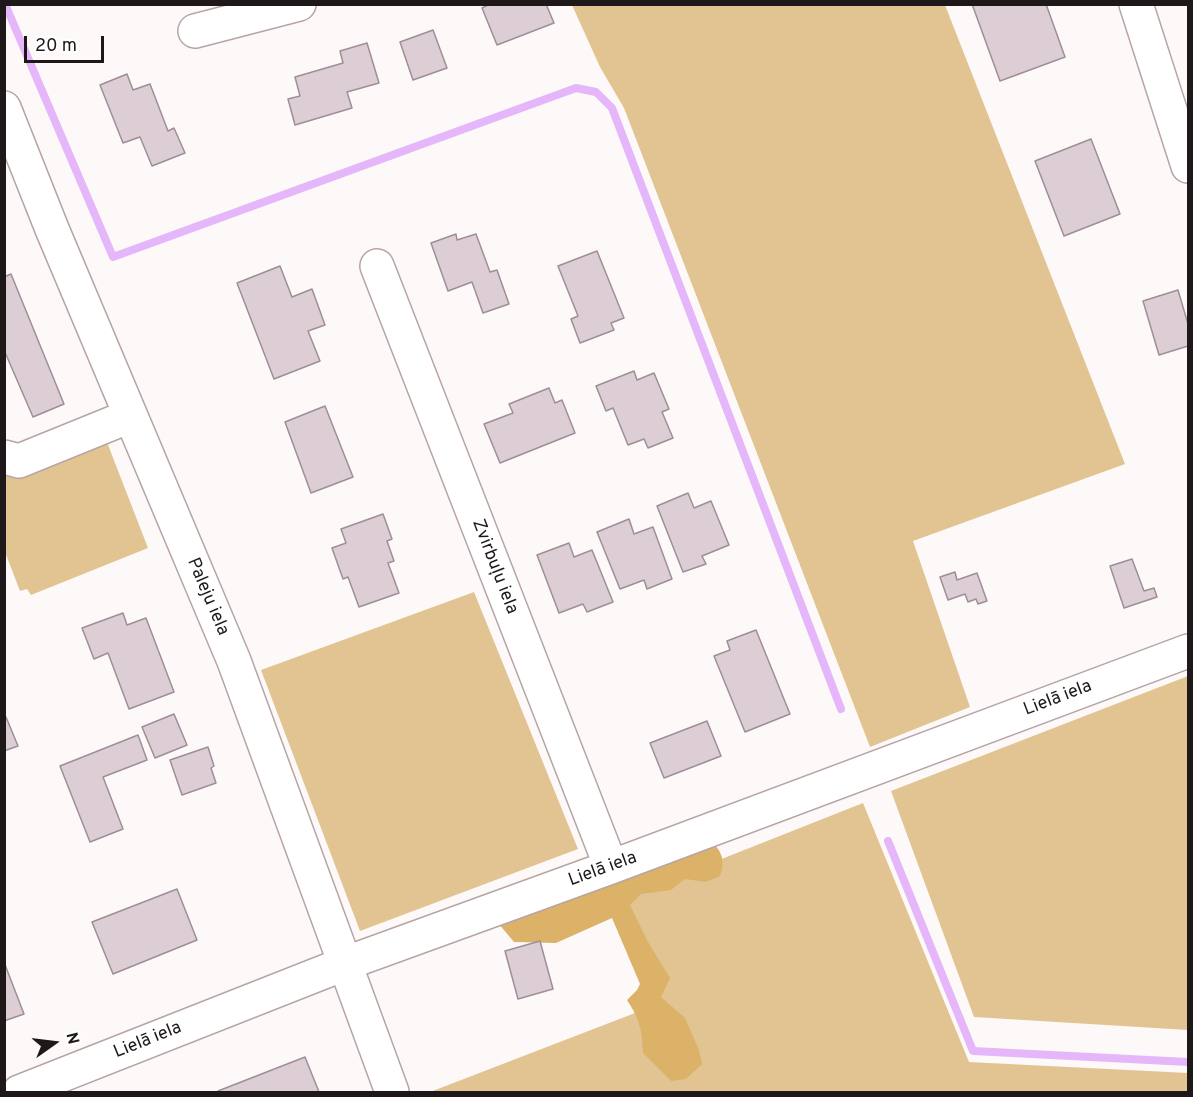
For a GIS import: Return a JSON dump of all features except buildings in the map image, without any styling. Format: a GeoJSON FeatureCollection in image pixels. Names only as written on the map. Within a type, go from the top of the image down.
{"type":"FeatureCollection","features":[{"type":"Feature","properties":{"kind":"street"},"geometry":{"type":"LineString","coordinates":[[195,31],[299,4]]}},
{"type":"Feature","properties":{"kind":"street"},"geometry":{"type":"LineString","coordinates":[[1136,4],[1188,166]]}},
{"type":"Feature","properties":{"kind":"street","name":"Paleju iela"},"geometry":{"type":"LineString","coordinates":[[4,108],[52,229],[234,661],[392,1092]]}},
{"type":"Feature","properties":{"kind":"street","name":"Zvirbuļu iela"},"geometry":{"type":"LineString","coordinates":[[377,266],[611,867]]}},
{"type":"Feature","properties":{"kind":"street"},"geometry":{"type":"LineString","coordinates":[[4,457],[20,461],[130,416]]}},
{"type":"Feature","properties":{"kind":"street","name":"Lielā iela"},"geometry":{"type":"LineString","coordinates":[[19,1092],[344,964],[611,867],[1188,651]]}},
{"type":"Feature","properties":{"kind":"shaded area"},"geometry":{"type":"Polygon","coordinates":[[[572,5],[945,5],[1125,464],[913,541],[970,707],[870,747],[624,108],[600,67],[572,5]]]}},
{"type":"Feature","properties":{"kind":"shaded area"},"geometry":{"type":"Polygon","coordinates":[[[105,437],[148,548],[31,595],[27,589],[20,591],[5,552],[5,475],[105,437]]]}},
{"type":"Feature","properties":{"kind":"shaded area"},"geometry":{"type":"Polygon","coordinates":[[[474,592],[578,849],[360,931],[261,670],[474,592]]]}},
{"type":"Feature","properties":{"kind":"shaded area"},"geometry":{"type":"Polygon","coordinates":[[[1188,676],[1188,1030],[974,1017],[891,791],[1188,676]]]}},
{"type":"Feature","properties":{"kind":"shaded area"},"geometry":{"type":"Polygon","coordinates":[[[863,803],[969,1062],[1188,1073],[1188,1092],[430,1092],[661,1003],[623,898],[863,803]]]}},
{"type":"Feature","properties":{"kind":"shaded area"},"geometry":{"type":"Polygon","coordinates":[[[712,842],[722,858],[720,876],[706,882],[685,879],[671,890],[641,894],[630,905],[648,942],[670,978],[661,997],[685,1018],[699,1050],[702,1064],[686,1079],[671,1081],[643,1053],[640,1025],[627,1000],[640,984],[612,918],[556,943],[514,942],[498,923],[712,842]]]}},
{"type":"Feature","properties":{"kind":"waterway"},"geometry":{"type":"LineString","coordinates":[[5,4],[113,257],[576,88],[596,92],[612,108],[841,709]]}},
{"type":"Feature","properties":{"kind":"waterway"},"geometry":{"type":"LineString","coordinates":[[888,841],[973,1051],[1188,1062]]}}]}
